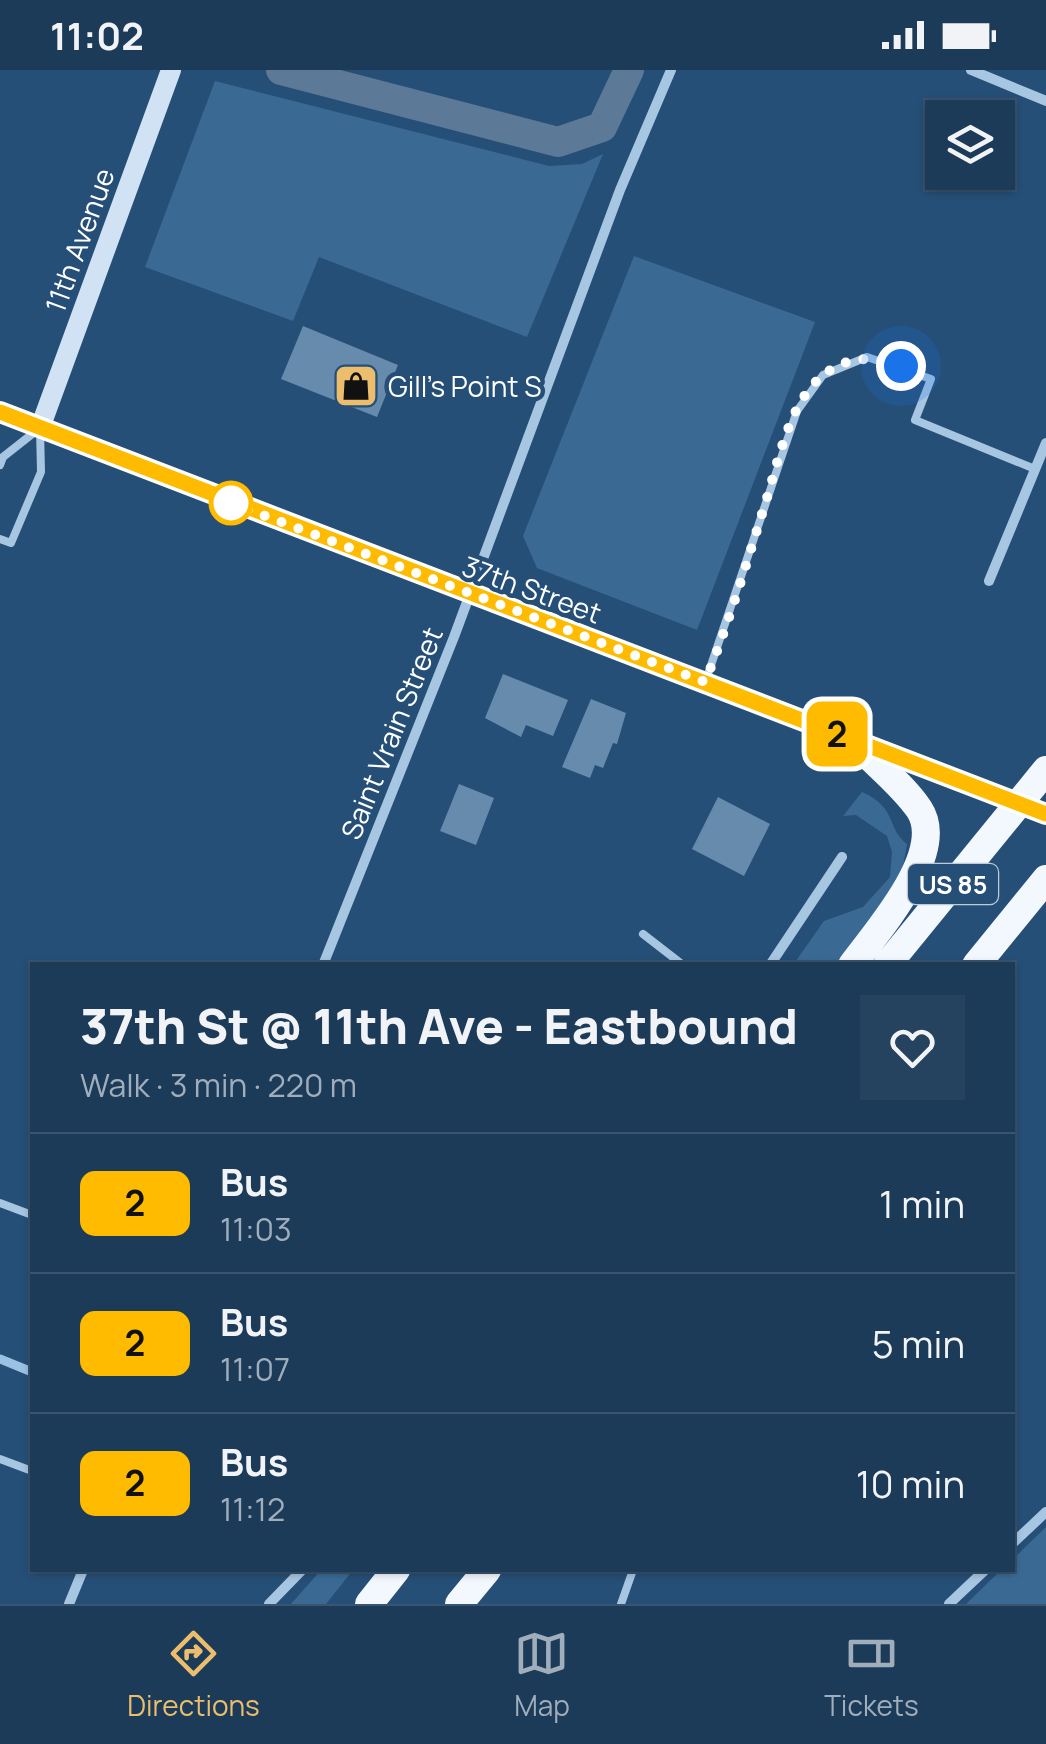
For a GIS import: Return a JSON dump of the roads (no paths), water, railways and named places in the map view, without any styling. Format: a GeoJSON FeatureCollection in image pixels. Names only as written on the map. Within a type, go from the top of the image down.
{"type":"FeatureCollection","features":[{"type":"Feature","properties":{"kind":"highway"},"geometry":{"type":"LineString","coordinates":[[854,741],[920,810],[926,833],[918,868],[854,962]]}},
{"type":"Feature","properties":{"kind":"highway","name":"US 85"},"geometry":{"type":"LineString","coordinates":[[889,962],[1046,770]]}},
{"type":"Feature","properties":{"kind":"highway","name":"US 85"},"geometry":{"type":"LineString","coordinates":[[978,962],[1046,879]]}},
{"type":"Feature","properties":{"kind":"highway"},"geometry":{"type":"LineString","coordinates":[[369,1604],[394,1572]]}},
{"type":"Feature","properties":{"kind":"highway"},"geometry":{"type":"LineString","coordinates":[[459,1604],[484,1572]]}},
{"type":"Feature","properties":{"kind":"main road","name":"11th Avenue"},"geometry":{"type":"LineString","coordinates":[[40,428],[170,70]]}},
{"type":"Feature","properties":{"kind":"main road","name":"37th Street"},"geometry":{"type":"LineString","coordinates":[[0,412],[467,595],[1046,814]]}},
{"type":"Feature","properties":{"kind":"street","name":"Saint Vrain Street"},"geometry":{"type":"LineString","coordinates":[[324,962],[454,637],[620,190],[672,70]]}},
{"type":"Feature","properties":{"kind":"street"},"geometry":{"type":"LineString","coordinates":[[971,70],[1046,100]]}},
{"type":"Feature","properties":{"kind":"street"},"geometry":{"type":"LineString","coordinates":[[989,581],[1046,443]]}},
{"type":"Feature","properties":{"kind":"street"},"geometry":{"type":"LineString","coordinates":[[772,962],[842,857]]}},
{"type":"Feature","properties":{"kind":"street"},"geometry":{"type":"LineString","coordinates":[[1015,1540],[1046,1512]]}},
{"type":"Feature","properties":{"kind":"street"},"geometry":{"type":"LineString","coordinates":[[69,1604],[81,1572]]}},
{"type":"Feature","properties":{"kind":"street"},"geometry":{"type":"LineString","coordinates":[[269,1604],[300,1572]]}},
{"type":"Feature","properties":{"kind":"street"},"geometry":{"type":"LineString","coordinates":[[949,1604],[983,1572]]}},
{"type":"Feature","properties":{"kind":"lane"},"geometry":{"type":"LineString","coordinates":[[705,682],[797,411],[823,375],[868,357],[931,379],[915,420],[1035,469]]}},
{"type":"Feature","properties":{"kind":"lane"},"geometry":{"type":"LineString","coordinates":[[0,465],[4,456],[40,428]]}},
{"type":"Feature","properties":{"kind":"lane"},"geometry":{"type":"LineString","coordinates":[[0,539],[11,543],[41,472],[40,428]]}},
{"type":"Feature","properties":{"kind":"lane"},"geometry":{"type":"LineString","coordinates":[[643,934],[679,962]]}},
{"type":"Feature","properties":{"kind":"lane"},"geometry":{"type":"LineString","coordinates":[[0,1203],[30,1214]]}},
{"type":"Feature","properties":{"kind":"lane"},"geometry":{"type":"LineString","coordinates":[[0,1458],[30,1470]]}},
{"type":"Feature","properties":{"kind":"lane"},"geometry":{"type":"LineString","coordinates":[[621,1604],[632,1572]]}},
{"type":"Feature","properties":{"kind":"waterway"},"geometry":{"type":"LineString","coordinates":[[281,70],[558,142],[602,127],[629,70]]}},
{"type":"Feature","properties":{"kind":"waterway"},"geometry":{"type":"LineString","coordinates":[[0,1359],[30,1371]]}},
{"type":"Feature","properties":{"kind":"place","name":"Gill's Point S"},"geometry":{"type":"Point","coordinates":[356,386]}}]}
